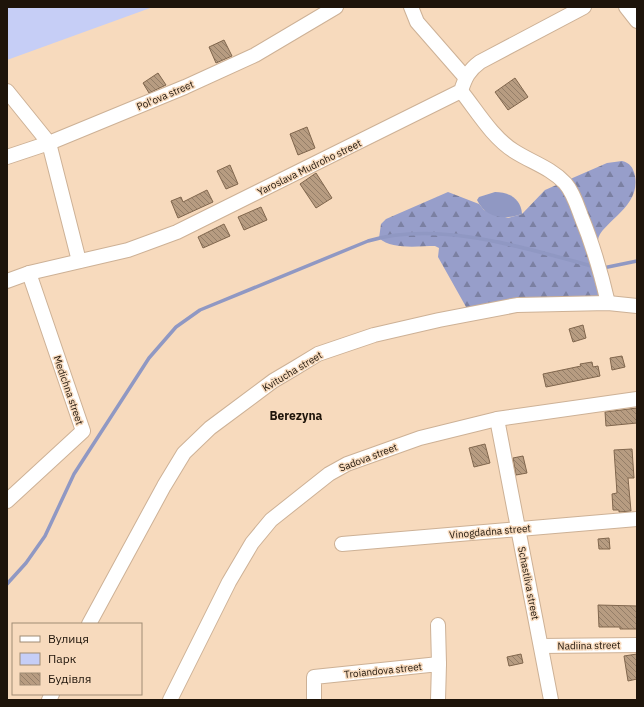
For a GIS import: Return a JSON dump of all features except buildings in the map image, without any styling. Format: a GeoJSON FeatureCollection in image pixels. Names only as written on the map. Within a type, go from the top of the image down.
{"type":"FeatureCollection","features":[{"type":"Feature","properties":{"kind":"street","name":"Pol'ova street"},"geometry":{"type":"LineString","coordinates":[[7,157],[49,143],[185,87],[255,55],[336,7]]}},
{"type":"Feature","properties":{"kind":"street"},"geometry":{"type":"LineString","coordinates":[[412,7],[417,22],[465,77]]}},
{"type":"Feature","properties":{"kind":"street"},"geometry":{"type":"LineString","coordinates":[[584,7],[480,62],[472,68],[465,77],[461,91],[499,139],[513,150],[554,173],[566,184],[576,201],[589,235],[600,268],[608,303]]}},
{"type":"Feature","properties":{"kind":"street"},"geometry":{"type":"LineString","coordinates":[[626,7],[637,21]]}},
{"type":"Feature","properties":{"kind":"street","name":"Yaroslava Mudroho street"},"geometry":{"type":"LineString","coordinates":[[7,281],[29,273],[128,250],[177,232],[461,91]]}},
{"type":"Feature","properties":{"kind":"street"},"geometry":{"type":"LineString","coordinates":[[7,92],[49,143],[79,261]]}},
{"type":"Feature","properties":{"kind":"street","name":"Medichna street"},"geometry":{"type":"LineString","coordinates":[[7,501],[83,431],[29,273]]}},
{"type":"Feature","properties":{"kind":"street","name":"Kvitucha street"},"geometry":{"type":"LineString","coordinates":[[91,623],[164,486],[184,453],[210,428],[284,374],[318,354],[344,344],[439,320],[517,306],[608,303],[637,306]]}},
{"type":"Feature","properties":{"kind":"street","name":"Sadova street"},"geometry":{"type":"LineString","coordinates":[[170,700],[240,562],[261,531],[271,520],[329,474],[347,464],[420,438],[497,419],[637,398]]}},
{"type":"Feature","properties":{"kind":"street","name":"Schastliva street"},"geometry":{"type":"LineString","coordinates":[[497,419],[551,700]]}},
{"type":"Feature","properties":{"kind":"street","name":"Vinogdadna street"},"geometry":{"type":"LineString","coordinates":[[342,544],[637,519]]}},
{"type":"Feature","properties":{"kind":"street"},"geometry":{"type":"LineString","coordinates":[[438,625],[438,700]]}},
{"type":"Feature","properties":{"kind":"street","name":"Nadiina street"},"geometry":{"type":"LineString","coordinates":[[541,646],[637,645]]}},
{"type":"Feature","properties":{"kind":"street","name":"Troiandova street"},"geometry":{"type":"LineString","coordinates":[[314,700],[314,677],[439,664]]}},
{"type":"Feature","properties":{"kind":"green space"},"geometry":{"type":"Polygon","coordinates":[[[7,7],[153,7],[7,60],[7,7]]]}},
{"type":"Feature","properties":{"kind":"green space"},"geometry":{"type":"Polygon","coordinates":[[[622,161],[629,164],[635,176],[635,187],[632,197],[620,214],[605,227],[598,240],[599,263],[608,303],[470,314],[438,257],[439,248],[435,246],[398,246],[384,242],[379,238],[381,224],[386,219],[448,192],[479,204],[484,210],[508,218],[522,214],[545,190],[607,163],[622,161]]]}},
{"type":"Feature","properties":{"kind":"shaded area"},"geometry":{"type":"Polygon","coordinates":[[[495,192],[505,193],[517,200],[522,214],[503,217],[496,216],[485,211],[477,200],[479,197],[495,192]]]}},
{"type":"Feature","properties":{"kind":"waterway"},"geometry":{"type":"LineString","coordinates":[[7,584],[26,563],[45,536],[74,474],[149,358],[176,327],[200,310],[368,241],[395,235],[453,235],[482,239],[540,252],[595,267]]}},
{"type":"Feature","properties":{"kind":"waterway"},"geometry":{"type":"LineString","coordinates":[[603,268],[637,261]]}},
{"type":"Feature","properties":{"kind":"district","name":"Berezyna"},"geometry":{"type":"Point","coordinates":[296,416]}}]}
